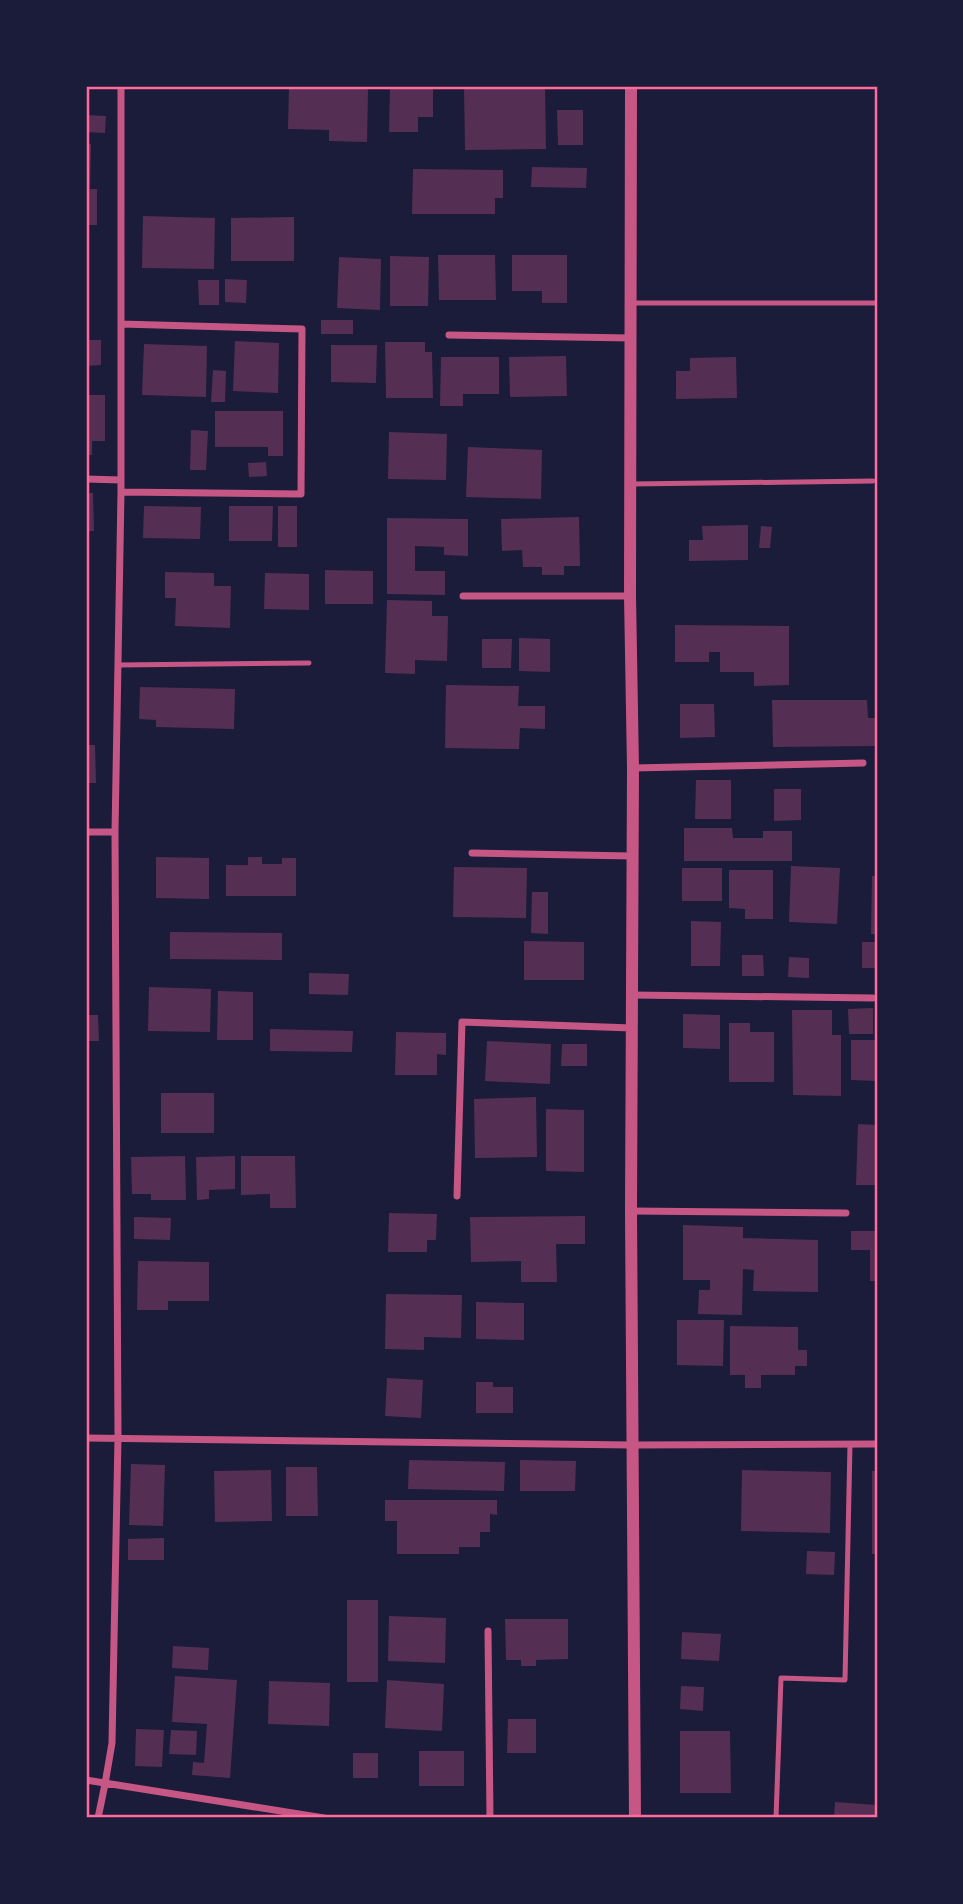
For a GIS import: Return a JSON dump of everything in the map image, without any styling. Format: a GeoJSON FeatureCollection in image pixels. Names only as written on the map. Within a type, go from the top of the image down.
{"type":"FeatureCollection","features":[{"type":"Feature","properties":{"kind":"street"},"geometry":{"type":"LineString","coordinates":[[98,1818],[112,1743],[118,1438],[115,832],[121,492],[121,86]]}},
{"type":"Feature","properties":{"kind":"street"},"geometry":{"type":"LineString","coordinates":[[631,86],[631,1211],[635,1818]]}},
{"type":"Feature","properties":{"kind":"street"},"geometry":{"type":"LineString","coordinates":[[121,324],[302,329],[300,494],[121,492]]}},
{"type":"Feature","properties":{"kind":"street"},"geometry":{"type":"LineString","coordinates":[[449,335],[631,338]]}},
{"type":"Feature","properties":{"kind":"street"},"geometry":{"type":"LineString","coordinates":[[86,480],[121,480]]}},
{"type":"Feature","properties":{"kind":"street"},"geometry":{"type":"LineString","coordinates":[[463,596],[630,596]]}},
{"type":"Feature","properties":{"kind":"street"},"geometry":{"type":"LineString","coordinates":[[633,768],[863,763]]}},
{"type":"Feature","properties":{"kind":"street"},"geometry":{"type":"LineString","coordinates":[[86,832],[115,832]]}},
{"type":"Feature","properties":{"kind":"street"},"geometry":{"type":"LineString","coordinates":[[472,853],[632,856]]}},
{"type":"Feature","properties":{"kind":"street"},"geometry":{"type":"LineString","coordinates":[[633,995],[873,998]]}},
{"type":"Feature","properties":{"kind":"street"},"geometry":{"type":"LineString","coordinates":[[457,1196],[462,1022],[632,1028]]}},
{"type":"Feature","properties":{"kind":"street"},"geometry":{"type":"LineString","coordinates":[[631,1211],[846,1213]]}},
{"type":"Feature","properties":{"kind":"street"},"geometry":{"type":"LineString","coordinates":[[86,1438],[632,1446],[877,1444]]}},
{"type":"Feature","properties":{"kind":"street"},"geometry":{"type":"LineString","coordinates":[[488,1631],[490,1818]]}},
{"type":"Feature","properties":{"kind":"street"},"geometry":{"type":"LineString","coordinates":[[86,1780],[324,1818]]}},
{"type":"Feature","properties":{"kind":"lane"},"geometry":{"type":"LineString","coordinates":[[631,303],[877,303]]}},
{"type":"Feature","properties":{"kind":"lane"},"geometry":{"type":"LineString","coordinates":[[630,484],[873,481]]}},
{"type":"Feature","properties":{"kind":"lane"},"geometry":{"type":"LineString","coordinates":[[118,665],[309,663]]}},
{"type":"Feature","properties":{"kind":"lane"},"geometry":{"type":"LineString","coordinates":[[776,1818],[780,1678],[845,1680],[850,1444]]}},
{"type":"Feature","properties":{"kind":"building"},"geometry":{"type":"Polygon","coordinates":[[[390,86],[433,86],[433,117],[418,117],[418,132],[389,132],[390,86]]]}},
{"type":"Feature","properties":{"kind":"building"},"geometry":{"type":"Polygon","coordinates":[[[545,86],[546,149],[465,150],[464,87],[545,86]]]}},
{"type":"Feature","properties":{"kind":"building"},"geometry":{"type":"Polygon","coordinates":[[[289,87],[368,89],[367,142],[329,141],[329,130],[288,129],[289,87]]]}},
{"type":"Feature","properties":{"kind":"building"},"geometry":{"type":"Polygon","coordinates":[[[557,110],[583,110],[583,145],[558,145],[557,110]]]}},
{"type":"Feature","properties":{"kind":"building"},"geometry":{"type":"Polygon","coordinates":[[[86,115],[106,116],[105,133],[86,132],[86,115]]]}},
{"type":"Feature","properties":{"kind":"building"},"geometry":{"type":"Polygon","coordinates":[[[86,144],[91,144],[90,189],[97,189],[97,225],[86,225],[86,144]]]}},
{"type":"Feature","properties":{"kind":"building"},"geometry":{"type":"Polygon","coordinates":[[[532,167],[587,168],[586,188],[531,187],[532,167]]]}},
{"type":"Feature","properties":{"kind":"building"},"geometry":{"type":"Polygon","coordinates":[[[413,169],[503,170],[503,198],[495,198],[495,214],[412,214],[413,169]]]}},
{"type":"Feature","properties":{"kind":"building"},"geometry":{"type":"Polygon","coordinates":[[[143,216],[215,218],[214,269],[142,268],[143,216]]]}},
{"type":"Feature","properties":{"kind":"building"},"geometry":{"type":"Polygon","coordinates":[[[294,217],[294,261],[231,261],[231,218],[294,217]]]}},
{"type":"Feature","properties":{"kind":"building"},"geometry":{"type":"Polygon","coordinates":[[[438,255],[495,255],[496,300],[439,300],[438,255]]]}},
{"type":"Feature","properties":{"kind":"building"},"geometry":{"type":"Polygon","coordinates":[[[512,255],[567,255],[567,303],[542,303],[542,291],[512,291],[512,255]]]}},
{"type":"Feature","properties":{"kind":"building"},"geometry":{"type":"Polygon","coordinates":[[[390,256],[429,257],[428,306],[390,306],[390,256]]]}},
{"type":"Feature","properties":{"kind":"building"},"geometry":{"type":"Polygon","coordinates":[[[339,257],[381,259],[380,310],[337,308],[339,257]]]}},
{"type":"Feature","properties":{"kind":"building"},"geometry":{"type":"Polygon","coordinates":[[[225,279],[247,280],[246,303],[225,302],[225,279]]]}},
{"type":"Feature","properties":{"kind":"building"},"geometry":{"type":"Polygon","coordinates":[[[198,280],[219,280],[219,305],[199,305],[198,280]]]}},
{"type":"Feature","properties":{"kind":"building"},"geometry":{"type":"Polygon","coordinates":[[[321,320],[353,320],[353,334],[321,334],[321,320]]]}},
{"type":"Feature","properties":{"kind":"building"},"geometry":{"type":"Polygon","coordinates":[[[86,340],[101,340],[101,365],[86,366],[86,340]]]}},
{"type":"Feature","properties":{"kind":"building"},"geometry":{"type":"Polygon","coordinates":[[[235,341],[279,343],[278,393],[233,391],[235,341]]]}},
{"type":"Feature","properties":{"kind":"building"},"geometry":{"type":"Polygon","coordinates":[[[385,342],[425,342],[425,352],[432,352],[433,398],[386,398],[385,342]]]}},
{"type":"Feature","properties":{"kind":"building"},"geometry":{"type":"Polygon","coordinates":[[[144,344],[207,346],[206,397],[142,395],[144,344]]]}},
{"type":"Feature","properties":{"kind":"building"},"geometry":{"type":"Polygon","coordinates":[[[331,345],[377,345],[376,383],[331,382],[331,345]]]}},
{"type":"Feature","properties":{"kind":"building"},"geometry":{"type":"Polygon","coordinates":[[[566,356],[567,396],[510,397],[509,357],[566,356]]]}},
{"type":"Feature","properties":{"kind":"building"},"geometry":{"type":"Polygon","coordinates":[[[441,357],[499,357],[499,394],[463,394],[463,406],[440,406],[441,357]]]}},
{"type":"Feature","properties":{"kind":"building"},"geometry":{"type":"Polygon","coordinates":[[[736,357],[737,398],[676,399],[676,371],[690,371],[690,358],[736,357]]]}},
{"type":"Feature","properties":{"kind":"building"},"geometry":{"type":"Polygon","coordinates":[[[213,370],[226,371],[225,402],[211,402],[213,370]]]}},
{"type":"Feature","properties":{"kind":"building"},"geometry":{"type":"Polygon","coordinates":[[[86,395],[105,395],[105,441],[92,441],[92,455],[86,455],[86,395]]]}},
{"type":"Feature","properties":{"kind":"building"},"geometry":{"type":"Polygon","coordinates":[[[215,411],[283,411],[283,456],[268,456],[268,447],[215,447],[215,411]]]}},
{"type":"Feature","properties":{"kind":"building"},"geometry":{"type":"Polygon","coordinates":[[[191,430],[208,431],[206,470],[190,470],[191,430]]]}},
{"type":"Feature","properties":{"kind":"building"},"geometry":{"type":"Polygon","coordinates":[[[389,432],[447,434],[446,480],[388,479],[389,432]]]}},
{"type":"Feature","properties":{"kind":"building"},"geometry":{"type":"Polygon","coordinates":[[[468,447],[542,450],[541,499],[466,497],[468,447]]]}},
{"type":"Feature","properties":{"kind":"building"},"geometry":{"type":"Polygon","coordinates":[[[266,462],[267,476],[249,477],[248,463],[266,462]]]}},
{"type":"Feature","properties":{"kind":"building"},"geometry":{"type":"Polygon","coordinates":[[[86,493],[93,493],[94,531],[86,531],[86,493]]]}},
{"type":"Feature","properties":{"kind":"building"},"geometry":{"type":"Polygon","coordinates":[[[144,506],[201,507],[200,539],[143,538],[144,506]]]}},
{"type":"Feature","properties":{"kind":"building"},"geometry":{"type":"Polygon","coordinates":[[[229,506],[273,506],[272,541],[229,541],[229,506]]]}},
{"type":"Feature","properties":{"kind":"building"},"geometry":{"type":"Polygon","coordinates":[[[278,506],[297,506],[297,547],[278,547],[278,506]]]}},
{"type":"Feature","properties":{"kind":"building"},"geometry":{"type":"Polygon","coordinates":[[[579,517],[580,566],[564,566],[564,575],[542,575],[542,567],[523,567],[522,550],[502,551],[501,519],[579,517]]]}},
{"type":"Feature","properties":{"kind":"building"},"geometry":{"type":"Polygon","coordinates":[[[387,518],[468,519],[468,556],[444,555],[444,547],[415,546],[415,571],[445,571],[445,595],[387,594],[387,518]]]}},
{"type":"Feature","properties":{"kind":"building"},"geometry":{"type":"Polygon","coordinates":[[[748,525],[748,560],[689,561],[689,540],[703,540],[702,526],[748,525]]]}},
{"type":"Feature","properties":{"kind":"building"},"geometry":{"type":"Polygon","coordinates":[[[761,526],[772,527],[770,548],[759,548],[761,526]]]}},
{"type":"Feature","properties":{"kind":"building"},"geometry":{"type":"Polygon","coordinates":[[[325,570],[373,571],[373,604],[325,604],[325,570]]]}},
{"type":"Feature","properties":{"kind":"building"},"geometry":{"type":"Polygon","coordinates":[[[165,572],[214,573],[214,586],[231,586],[230,628],[175,626],[176,598],[165,598],[165,572]]]}},
{"type":"Feature","properties":{"kind":"building"},"geometry":{"type":"Polygon","coordinates":[[[265,573],[309,574],[309,610],[264,609],[265,573]]]}},
{"type":"Feature","properties":{"kind":"building"},"geometry":{"type":"Polygon","coordinates":[[[387,600],[432,601],[432,616],[448,616],[447,661],[415,660],[415,674],[385,673],[387,600]]]}},
{"type":"Feature","properties":{"kind":"building"},"geometry":{"type":"Polygon","coordinates":[[[675,625],[789,626],[789,685],[754,686],[754,672],[720,672],[720,652],[709,652],[709,662],[675,662],[675,625]]]}},
{"type":"Feature","properties":{"kind":"building"},"geometry":{"type":"Polygon","coordinates":[[[519,638],[550,639],[550,672],[519,671],[519,638]]]}},
{"type":"Feature","properties":{"kind":"building"},"geometry":{"type":"Polygon","coordinates":[[[482,639],[512,639],[511,668],[482,668],[482,639]]]}},
{"type":"Feature","properties":{"kind":"building"},"geometry":{"type":"Polygon","coordinates":[[[446,685],[519,686],[518,706],[545,706],[545,729],[520,728],[519,749],[445,748],[446,685]]]}},
{"type":"Feature","properties":{"kind":"building"},"geometry":{"type":"Polygon","coordinates":[[[140,687],[235,689],[234,729],[156,727],[156,720],[139,719],[140,687]]]}},
{"type":"Feature","properties":{"kind":"building"},"geometry":{"type":"Polygon","coordinates":[[[772,700],[867,700],[868,718],[877,718],[877,746],[773,747],[772,700]]]}},
{"type":"Feature","properties":{"kind":"building"},"geometry":{"type":"Polygon","coordinates":[[[680,704],[714,704],[715,737],[680,738],[680,704]]]}},
{"type":"Feature","properties":{"kind":"building"},"geometry":{"type":"Polygon","coordinates":[[[86,745],[95,745],[96,783],[86,783],[86,745]]]}},
{"type":"Feature","properties":{"kind":"building"},"geometry":{"type":"Polygon","coordinates":[[[696,780],[731,780],[731,819],[695,819],[696,780]]]}},
{"type":"Feature","properties":{"kind":"building"},"geometry":{"type":"Polygon","coordinates":[[[774,789],[801,789],[801,820],[774,821],[774,789]]]}},
{"type":"Feature","properties":{"kind":"building"},"geometry":{"type":"Polygon","coordinates":[[[684,828],[732,828],[733,838],[763,838],[763,831],[792,831],[792,861],[684,861],[684,828]]]}},
{"type":"Feature","properties":{"kind":"building"},"geometry":{"type":"Polygon","coordinates":[[[156,857],[209,858],[209,899],[156,898],[156,857]]]}},
{"type":"Feature","properties":{"kind":"building"},"geometry":{"type":"Polygon","coordinates":[[[248,857],[262,857],[262,864],[282,864],[282,858],[296,858],[296,896],[226,896],[226,865],[248,865],[248,857]]]}},
{"type":"Feature","properties":{"kind":"building"},"geometry":{"type":"Polygon","coordinates":[[[791,866],[840,868],[837,924],[789,922],[791,866]]]}},
{"type":"Feature","properties":{"kind":"building"},"geometry":{"type":"Polygon","coordinates":[[[454,867],[527,868],[526,918],[453,917],[454,867]]]}},
{"type":"Feature","properties":{"kind":"building"},"geometry":{"type":"Polygon","coordinates":[[[682,868],[722,868],[722,901],[682,901],[682,868]]]}},
{"type":"Feature","properties":{"kind":"building"},"geometry":{"type":"Polygon","coordinates":[[[729,870],[773,870],[773,919],[745,919],[745,909],[729,908],[729,870]]]}},
{"type":"Feature","properties":{"kind":"building"},"geometry":{"type":"Polygon","coordinates":[[[872,876],[877,876],[877,934],[871,934],[872,876]]]}},
{"type":"Feature","properties":{"kind":"building"},"geometry":{"type":"Polygon","coordinates":[[[532,892],[548,892],[548,934],[531,933],[532,892]]]}},
{"type":"Feature","properties":{"kind":"building"},"geometry":{"type":"Polygon","coordinates":[[[691,921],[721,922],[720,966],[691,966],[691,921]]]}},
{"type":"Feature","properties":{"kind":"building"},"geometry":{"type":"Polygon","coordinates":[[[170,932],[282,933],[282,960],[170,959],[170,932]]]}},
{"type":"Feature","properties":{"kind":"building"},"geometry":{"type":"Polygon","coordinates":[[[524,941],[584,942],[584,980],[524,980],[524,941]]]}},
{"type":"Feature","properties":{"kind":"building"},"geometry":{"type":"Polygon","coordinates":[[[862,942],[877,942],[877,968],[862,968],[862,942]]]}},
{"type":"Feature","properties":{"kind":"building"},"geometry":{"type":"Polygon","coordinates":[[[742,955],[763,955],[764,976],[742,976],[742,955]]]}},
{"type":"Feature","properties":{"kind":"building"},"geometry":{"type":"Polygon","coordinates":[[[789,957],[809,958],[809,978],[788,977],[789,957]]]}},
{"type":"Feature","properties":{"kind":"building"},"geometry":{"type":"Polygon","coordinates":[[[309,973],[349,974],[348,995],[309,994],[309,973]]]}},
{"type":"Feature","properties":{"kind":"building"},"geometry":{"type":"Polygon","coordinates":[[[149,987],[211,989],[210,1032],[148,1031],[149,987]]]}},
{"type":"Feature","properties":{"kind":"building"},"geometry":{"type":"Polygon","coordinates":[[[218,991],[253,992],[253,1040],[217,1040],[218,991]]]}},
{"type":"Feature","properties":{"kind":"building"},"geometry":{"type":"Polygon","coordinates":[[[873,1008],[873,1034],[849,1034],[848,1009],[873,1008]]]}},
{"type":"Feature","properties":{"kind":"building"},"geometry":{"type":"Polygon","coordinates":[[[792,1010],[832,1010],[832,1035],[841,1035],[841,1096],[793,1095],[792,1010]]]}},
{"type":"Feature","properties":{"kind":"building"},"geometry":{"type":"Polygon","coordinates":[[[683,1014],[720,1015],[720,1049],[683,1048],[683,1014]]]}},
{"type":"Feature","properties":{"kind":"building"},"geometry":{"type":"Polygon","coordinates":[[[86,1015],[98,1015],[99,1041],[86,1041],[86,1015]]]}},
{"type":"Feature","properties":{"kind":"building"},"geometry":{"type":"Polygon","coordinates":[[[729,1023],[750,1023],[750,1032],[774,1032],[774,1082],[729,1082],[729,1023]]]}},
{"type":"Feature","properties":{"kind":"building"},"geometry":{"type":"Polygon","coordinates":[[[270,1029],[353,1031],[352,1052],[270,1051],[270,1029]]]}},
{"type":"Feature","properties":{"kind":"building"},"geometry":{"type":"Polygon","coordinates":[[[396,1032],[446,1033],[446,1055],[437,1054],[437,1075],[395,1075],[396,1032]]]}},
{"type":"Feature","properties":{"kind":"building"},"geometry":{"type":"Polygon","coordinates":[[[851,1040],[877,1040],[877,1081],[851,1080],[851,1040]]]}},
{"type":"Feature","properties":{"kind":"building"},"geometry":{"type":"Polygon","coordinates":[[[487,1041],[551,1044],[550,1084],[485,1081],[487,1041]]]}},
{"type":"Feature","properties":{"kind":"building"},"geometry":{"type":"Polygon","coordinates":[[[562,1044],[587,1044],[587,1066],[561,1066],[562,1044]]]}},
{"type":"Feature","properties":{"kind":"building"},"geometry":{"type":"Polygon","coordinates":[[[161,1093],[214,1093],[214,1133],[161,1133],[161,1093]]]}},
{"type":"Feature","properties":{"kind":"building"},"geometry":{"type":"Polygon","coordinates":[[[536,1097],[537,1157],[475,1158],[474,1099],[536,1097]]]}},
{"type":"Feature","properties":{"kind":"building"},"geometry":{"type":"Polygon","coordinates":[[[546,1109],[584,1110],[584,1172],[546,1171],[546,1109]]]}},
{"type":"Feature","properties":{"kind":"building"},"geometry":{"type":"Polygon","coordinates":[[[858,1124],[877,1125],[877,1185],[856,1185],[858,1124]]]}},
{"type":"Feature","properties":{"kind":"building"},"geometry":{"type":"Polygon","coordinates":[[[185,1156],[186,1200],[151,1200],[151,1194],[132,1194],[131,1157],[185,1156]]]}},
{"type":"Feature","properties":{"kind":"building"},"geometry":{"type":"Polygon","coordinates":[[[235,1156],[235,1189],[209,1190],[209,1199],[197,1200],[196,1157],[235,1156]]]}},
{"type":"Feature","properties":{"kind":"building"},"geometry":{"type":"Polygon","coordinates":[[[241,1156],[295,1156],[296,1208],[270,1208],[270,1194],[241,1195],[241,1156]]]}},
{"type":"Feature","properties":{"kind":"building"},"geometry":{"type":"Polygon","coordinates":[[[389,1213],[437,1214],[436,1240],[427,1240],[427,1252],[388,1252],[389,1213]]]}},
{"type":"Feature","properties":{"kind":"building"},"geometry":{"type":"Polygon","coordinates":[[[585,1216],[585,1244],[556,1244],[557,1282],[521,1282],[521,1261],[471,1262],[470,1217],[585,1216]]]}},
{"type":"Feature","properties":{"kind":"building"},"geometry":{"type":"Polygon","coordinates":[[[134,1217],[171,1218],[170,1240],[134,1239],[134,1217]]]}},
{"type":"Feature","properties":{"kind":"building"},"geometry":{"type":"Polygon","coordinates":[[[683,1225],[743,1227],[743,1238],[818,1240],[818,1292],[753,1291],[754,1270],[743,1269],[742,1315],[698,1314],[699,1290],[710,1290],[710,1280],[683,1280],[683,1225]]]}},
{"type":"Feature","properties":{"kind":"building"},"geometry":{"type":"Polygon","coordinates":[[[851,1231],[877,1231],[877,1281],[870,1281],[870,1250],[851,1250],[851,1231]]]}},
{"type":"Feature","properties":{"kind":"building"},"geometry":{"type":"Polygon","coordinates":[[[138,1261],[209,1262],[209,1301],[168,1301],[168,1310],[137,1310],[138,1261]]]}},
{"type":"Feature","properties":{"kind":"building"},"geometry":{"type":"Polygon","coordinates":[[[386,1294],[462,1295],[461,1338],[424,1337],[424,1350],[385,1349],[386,1294]]]}},
{"type":"Feature","properties":{"kind":"building"},"geometry":{"type":"Polygon","coordinates":[[[476,1302],[524,1303],[524,1340],[476,1339],[476,1302]]]}},
{"type":"Feature","properties":{"kind":"building"},"geometry":{"type":"Polygon","coordinates":[[[677,1320],[724,1320],[723,1366],[677,1365],[677,1320]]]}},
{"type":"Feature","properties":{"kind":"building"},"geometry":{"type":"Polygon","coordinates":[[[730,1326],[798,1327],[798,1350],[807,1350],[807,1366],[795,1366],[795,1375],[761,1375],[761,1388],[745,1388],[745,1375],[730,1375],[730,1326]]]}},
{"type":"Feature","properties":{"kind":"building"},"geometry":{"type":"Polygon","coordinates":[[[387,1378],[423,1380],[421,1418],[385,1416],[387,1378]]]}},
{"type":"Feature","properties":{"kind":"building"},"geometry":{"type":"Polygon","coordinates":[[[476,1382],[493,1382],[493,1387],[513,1387],[513,1413],[476,1413],[476,1382]]]}},
{"type":"Feature","properties":{"kind":"building"},"geometry":{"type":"Polygon","coordinates":[[[409,1460],[505,1462],[504,1491],[408,1489],[409,1460]]]}},
{"type":"Feature","properties":{"kind":"building"},"geometry":{"type":"Polygon","coordinates":[[[520,1460],[576,1461],[575,1491],[520,1491],[520,1460]]]}},
{"type":"Feature","properties":{"kind":"building"},"geometry":{"type":"Polygon","coordinates":[[[131,1464],[165,1465],[163,1526],[129,1525],[131,1464]]]}},
{"type":"Feature","properties":{"kind":"building"},"geometry":{"type":"Polygon","coordinates":[[[286,1467],[317,1467],[318,1516],[286,1516],[286,1467]]]}},
{"type":"Feature","properties":{"kind":"building"},"geometry":{"type":"Polygon","coordinates":[[[271,1470],[272,1521],[215,1522],[214,1471],[271,1470]]]}},
{"type":"Feature","properties":{"kind":"building"},"geometry":{"type":"Polygon","coordinates":[[[742,1470],[831,1472],[830,1533],[741,1531],[742,1470]]]}},
{"type":"Feature","properties":{"kind":"building"},"geometry":{"type":"Polygon","coordinates":[[[872,1471],[877,1471],[877,1554],[872,1554],[872,1471]]]}},
{"type":"Feature","properties":{"kind":"building"},"geometry":{"type":"Polygon","coordinates":[[[385,1500],[497,1500],[497,1515],[490,1514],[490,1532],[480,1532],[480,1547],[459,1547],[459,1554],[397,1554],[397,1521],[385,1521],[385,1500]]]}},
{"type":"Feature","properties":{"kind":"building"},"geometry":{"type":"Polygon","coordinates":[[[164,1538],[164,1560],[128,1560],[128,1539],[164,1538]]]}},
{"type":"Feature","properties":{"kind":"building"},"geometry":{"type":"Polygon","coordinates":[[[807,1551],[835,1552],[834,1575],[806,1574],[807,1551]]]}},
{"type":"Feature","properties":{"kind":"building"},"geometry":{"type":"Polygon","coordinates":[[[347,1600],[378,1600],[378,1682],[347,1682],[347,1600]]]}},
{"type":"Feature","properties":{"kind":"building"},"geometry":{"type":"Polygon","coordinates":[[[389,1616],[446,1618],[445,1663],[388,1661],[389,1616]]]}},
{"type":"Feature","properties":{"kind":"building"},"geometry":{"type":"Polygon","coordinates":[[[505,1619],[568,1619],[568,1659],[536,1660],[536,1666],[521,1666],[521,1660],[506,1660],[505,1619]]]}},
{"type":"Feature","properties":{"kind":"building"},"geometry":{"type":"Polygon","coordinates":[[[682,1632],[721,1634],[719,1661],[681,1659],[682,1632]]]}},
{"type":"Feature","properties":{"kind":"building"},"geometry":{"type":"Polygon","coordinates":[[[173,1646],[209,1648],[208,1670],[172,1668],[173,1646]]]}},
{"type":"Feature","properties":{"kind":"building"},"geometry":{"type":"Polygon","coordinates":[[[175,1676],[237,1680],[230,1778],[192,1775],[193,1762],[204,1763],[207,1724],[172,1722],[175,1676]]]}},
{"type":"Feature","properties":{"kind":"building"},"geometry":{"type":"Polygon","coordinates":[[[387,1680],[444,1684],[442,1731],[385,1728],[387,1680]]]}},
{"type":"Feature","properties":{"kind":"building"},"geometry":{"type":"Polygon","coordinates":[[[269,1681],[330,1683],[329,1726],[268,1724],[269,1681]]]}},
{"type":"Feature","properties":{"kind":"building"},"geometry":{"type":"Polygon","coordinates":[[[681,1686],[704,1687],[703,1711],[680,1709],[681,1686]]]}},
{"type":"Feature","properties":{"kind":"building"},"geometry":{"type":"Polygon","coordinates":[[[508,1719],[536,1719],[536,1753],[507,1753],[508,1719]]]}},
{"type":"Feature","properties":{"kind":"building"},"geometry":{"type":"Polygon","coordinates":[[[136,1729],[164,1730],[162,1767],[135,1766],[136,1729]]]}},
{"type":"Feature","properties":{"kind":"building"},"geometry":{"type":"Polygon","coordinates":[[[171,1730],[197,1731],[196,1755],[169,1754],[171,1730]]]}},
{"type":"Feature","properties":{"kind":"building"},"geometry":{"type":"Polygon","coordinates":[[[680,1731],[730,1731],[731,1793],[680,1793],[680,1731]]]}},
{"type":"Feature","properties":{"kind":"building"},"geometry":{"type":"Polygon","coordinates":[[[419,1751],[464,1751],[464,1786],[419,1786],[419,1751]]]}},
{"type":"Feature","properties":{"kind":"building"},"geometry":{"type":"Polygon","coordinates":[[[353,1753],[378,1753],[378,1778],[353,1778],[353,1753]]]}},
{"type":"Feature","properties":{"kind":"building"},"geometry":{"type":"Polygon","coordinates":[[[835,1802],[877,1805],[877,1818],[834,1818],[835,1802]]]}}]}
